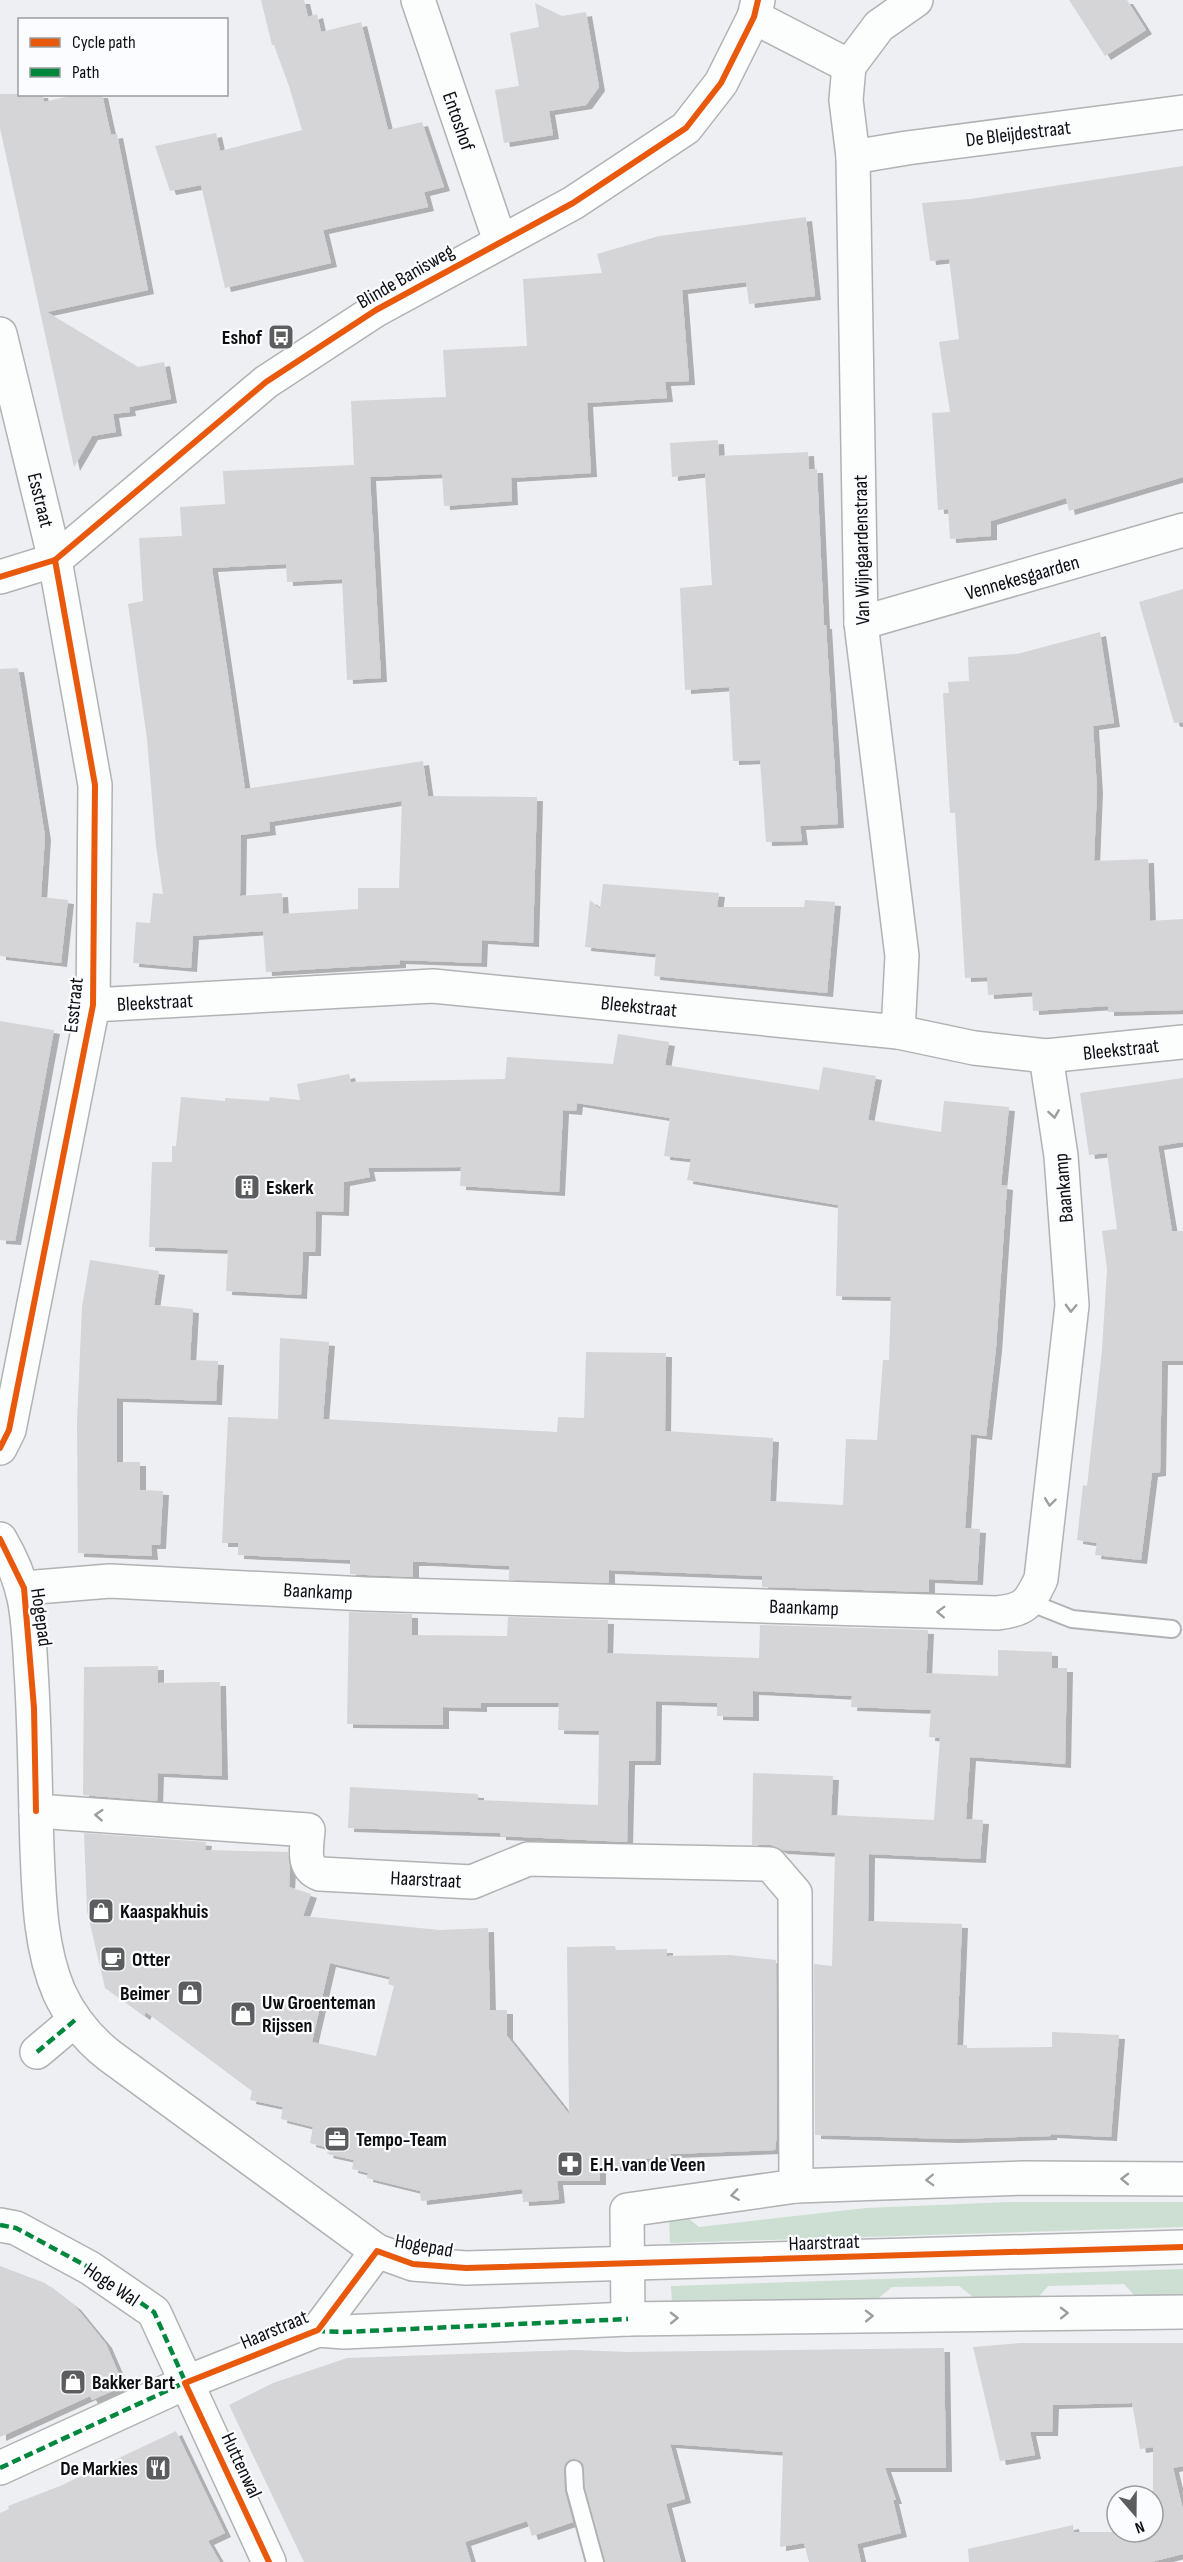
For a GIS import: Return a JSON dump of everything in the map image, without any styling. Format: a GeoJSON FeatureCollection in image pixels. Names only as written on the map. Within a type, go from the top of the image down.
{"type":"FeatureCollection","features":[{"type":"Feature","properties":{"kind":"street","name":"Entoshof"},"geometry":{"type":"LineString","coordinates":[[418,0],[500,241]]}},
{"type":"Feature","properties":{"kind":"street"},"geometry":{"type":"LineString","coordinates":[[849,66],[879,26],[916,0]]}},
{"type":"Feature","properties":{"kind":"street","name":"Blinde Banisweg"},"geometry":{"type":"LineString","coordinates":[[56,560],[266,382],[376,310],[573,203],[686,128],[722,83],[756,8],[849,66]]}},
{"type":"Feature","properties":{"kind":"street","name":"Van Wijngaardenstraat"},"geometry":{"type":"LineString","coordinates":[[849,66],[846,100],[853,157],[861,623],[902,956],[898,1032]]}},
{"type":"Feature","properties":{"kind":"street","name":"De Bleijdestraat"},"geometry":{"type":"LineString","coordinates":[[853,157],[1183,112]]}},
{"type":"Feature","properties":{"kind":"street","name":"Esstraat"},"geometry":{"type":"LineString","coordinates":[[0,334],[56,560],[95,785],[93,1005],[9,1430],[0,1448]]}},
{"type":"Feature","properties":{"kind":"street","name":"Vennekesgaarden"},"geometry":{"type":"LineString","coordinates":[[861,623],[1183,530]]}},
{"type":"Feature","properties":{"kind":"street"},"geometry":{"type":"LineString","coordinates":[[0,577],[56,560]]}},
{"type":"Feature","properties":{"kind":"street","name":"Bleekstraat"},"geometry":{"type":"LineString","coordinates":[[93,1005],[433,986],[898,1032],[974,1048],[1046,1056],[1183,1042]]}},
{"type":"Feature","properties":{"kind":"street","name":"Baankamp"},"geometry":{"type":"LineString","coordinates":[[24,1588],[110,1581],[366,1594],[997,1613],[1016,1611],[1029,1602],[1041,1579],[1072,1305],[1061,1156],[1046,1056]]}},
{"type":"Feature","properties":{"kind":"street","name":"Hogepad"},"geometry":{"type":"LineString","coordinates":[[0,1539],[24,1588],[34,1708],[36,1811],[43,1934],[60,1993],[75,2020],[92,2042],[110,2056],[377,2251],[413,2264],[466,2268]]}},
{"type":"Feature","properties":{"kind":"street","name":"Haarstraat"},"geometry":{"type":"LineString","coordinates":[[36,1811],[308,1830],[306,1861],[312,1871],[320,1874],[472,1882],[528,1859],[770,1864],[795,1893],[796,2186]]}},
{"type":"Feature","properties":{"kind":"street"},"geometry":{"type":"LineString","coordinates":[[37,2052],[75,2020]]}},
{"type":"Feature","properties":{"kind":"street"},"geometry":{"type":"LineString","coordinates":[[628,2319],[627,2210],[796,2186],[1024,2178],[1183,2180]]}},
{"type":"Feature","properties":{"kind":"street","name":"Hoge Wal"},"geometry":{"type":"LineString","coordinates":[[0,2225],[16,2228],[90,2268],[154,2312],[185,2383]]}},
{"type":"Feature","properties":{"kind":"street","name":"Haarstraat"},"geometry":{"type":"LineString","coordinates":[[466,2268],[1183,2247]]}},
{"type":"Feature","properties":{"kind":"street","name":"Haarstraat"},"geometry":{"type":"LineString","coordinates":[[318,2330],[336,2310],[377,2251]]}},
{"type":"Feature","properties":{"kind":"street","name":"Haarstraat"},"geometry":{"type":"LineString","coordinates":[[0,2468],[185,2383],[318,2330],[344,2332],[628,2319],[1183,2312]]}},
{"type":"Feature","properties":{"kind":"street","name":"Huttenwal"},"geometry":{"type":"LineString","coordinates":[[185,2383],[269,2562]]}},
{"type":"Feature","properties":{"kind":"lane"},"geometry":{"type":"LineString","coordinates":[[1029,1602],[1072,1619],[1172,1629]]}},
{"type":"Feature","properties":{"kind":"lane"},"geometry":{"type":"LineString","coordinates":[[574,2469],[575,2488],[596,2562]]}},
{"type":"Feature","properties":{"kind":"green space"},"geometry":{"type":"Polygon","coordinates":[[[1009,2202],[1183,2202],[1183,2227],[670,2243],[669,2217],[683,2214],[699,2227],[866,2208],[1009,2202]]]}},
{"type":"Feature","properties":{"kind":"green space"},"geometry":{"type":"Polygon","coordinates":[[[1183,2269],[1183,2298],[1137,2298],[1124,2284],[1048,2286],[1036,2300],[977,2300],[959,2286],[892,2287],[875,2301],[672,2303],[671,2286],[1183,2269]]]}},
{"type":"Feature","properties":{"kind":"building"},"geometry":{"type":"Polygon","coordinates":[[[261,0],[304,0],[308,17],[317,14],[321,32],[361,22],[388,130],[422,122],[444,187],[424,192],[428,207],[323,230],[331,263],[225,288],[201,185],[170,191],[155,146],[216,133],[220,151],[302,130],[289,86],[274,45],[272,45],[261,0]]]}},
{"type":"Feature","properties":{"kind":"building"},"geometry":{"type":"Polygon","coordinates":[[[1069,0],[1127,0],[1146,30],[1105,56],[1069,0]]]}},
{"type":"Feature","properties":{"kind":"building"},"geometry":{"type":"Polygon","coordinates":[[[535,3],[562,16],[586,12],[599,87],[586,105],[549,111],[553,135],[504,143],[495,90],[519,86],[510,33],[539,27],[535,3]]]}},
{"type":"Feature","properties":{"kind":"building"},"geometry":{"type":"Polygon","coordinates":[[[0,94],[42,96],[44,102],[70,96],[102,96],[111,135],[117,134],[148,290],[47,312],[138,367],[164,362],[171,399],[129,407],[130,412],[113,414],[116,432],[92,436],[74,467],[0,128],[0,94]]]}},
{"type":"Feature","properties":{"kind":"building"},"geometry":{"type":"Polygon","coordinates":[[[1183,166],[1183,477],[1069,511],[1066,498],[991,521],[991,536],[950,539],[948,509],[938,510],[932,413],[950,412],[939,342],[959,339],[949,259],[930,261],[922,203],[970,199],[1183,166]]]}},
{"type":"Feature","properties":{"kind":"building"},"geometry":{"type":"Polygon","coordinates":[[[806,217],[815,296],[749,304],[746,282],[682,290],[689,381],[665,382],[667,398],[587,403],[591,473],[511,478],[512,501],[444,506],[442,474],[370,477],[381,678],[347,680],[342,579],[287,582],[286,564],[212,568],[245,789],[423,761],[428,796],[537,797],[533,943],[482,940],[481,963],[400,960],[400,964],[266,972],[263,931],[193,936],[191,968],[133,963],[136,922],[150,923],[153,893],[163,894],[156,846],[147,739],[128,604],[143,601],[139,538],[182,536],[180,507],[225,504],[223,471],[354,465],[351,401],[446,397],[443,350],[527,346],[523,279],[602,273],[597,254],[659,236],[806,217]],[[402,801],[269,822],[270,831],[241,835],[240,896],[282,893],[283,914],[358,909],[358,888],[399,888],[402,801]]]}},
{"type":"Feature","properties":{"kind":"building"},"geometry":{"type":"Polygon","coordinates":[[[718,440],[719,456],[808,452],[809,469],[817,469],[824,625],[826,625],[838,824],[800,826],[802,841],[766,842],[760,760],[733,761],[729,687],[685,690],[680,588],[712,585],[705,473],[672,477],[670,443],[718,440]]]}},
{"type":"Feature","properties":{"kind":"building"},"geometry":{"type":"Polygon","coordinates":[[[1183,589],[1183,722],[1174,723],[1139,602],[1183,589]]]}},
{"type":"Feature","properties":{"kind":"building"},"geometry":{"type":"Polygon","coordinates":[[[1100,632],[1114,723],[1093,726],[1097,789],[1094,861],[1148,859],[1150,921],[1183,919],[1183,1010],[1108,1012],[1108,1006],[1033,1011],[1032,992],[988,995],[987,977],[965,978],[955,813],[950,813],[943,693],[949,693],[948,682],[969,681],[968,657],[1017,654],[1100,632]]]}},
{"type":"Feature","properties":{"kind":"building"},"geometry":{"type":"Polygon","coordinates":[[[18,668],[45,836],[41,897],[68,900],[61,963],[0,956],[0,669],[18,668]]]}},
{"type":"Feature","properties":{"kind":"building"},"geometry":{"type":"Polygon","coordinates":[[[603,884],[719,893],[717,907],[804,907],[805,900],[835,902],[827,993],[654,976],[656,954],[585,947],[590,900],[600,909],[603,884]]]}},
{"type":"Feature","properties":{"kind":"building"},"geometry":{"type":"Polygon","coordinates":[[[0,1021],[54,1030],[15,1241],[0,1240],[0,1021]]]}},
{"type":"Feature","properties":{"kind":"building"},"geometry":{"type":"Polygon","coordinates":[[[618,1034],[669,1042],[665,1065],[819,1090],[823,1067],[876,1076],[868,1120],[941,1132],[944,1101],[1009,1107],[1001,1185],[1007,1186],[996,1348],[986,1436],[971,1434],[965,1528],[980,1529],[977,1581],[929,1579],[929,1592],[762,1587],[762,1576],[609,1570],[609,1583],[509,1580],[509,1566],[426,1562],[413,1562],[413,1577],[367,1575],[350,1574],[350,1560],[238,1555],[238,1543],[222,1543],[228,1417],[278,1419],[280,1338],[329,1342],[323,1419],[557,1432],[558,1417],[584,1418],[586,1352],[666,1353],[665,1431],[773,1438],[770,1501],[843,1505],[846,1439],[877,1440],[883,1360],[889,1360],[891,1297],[836,1296],[838,1205],[687,1180],[691,1159],[664,1156],[670,1118],[577,1103],[576,1111],[563,1110],[559,1192],[460,1186],[461,1167],[368,1168],[370,1177],[344,1182],[343,1212],[316,1211],[315,1252],[303,1252],[301,1295],[226,1291],[228,1250],[149,1247],[152,1162],[172,1162],[172,1146],[176,1146],[181,1097],[225,1101],[225,1098],[269,1101],[270,1097],[300,1100],[297,1084],[349,1074],[351,1082],[505,1079],[507,1057],[613,1064],[618,1034]]]}},
{"type":"Feature","properties":{"kind":"building"},"geometry":{"type":"Polygon","coordinates":[[[1183,1078],[1183,1142],[1158,1146],[1172,1231],[1183,1231],[1183,1361],[1162,1361],[1160,1472],[1152,1473],[1141,1560],[1095,1555],[1097,1543],[1077,1540],[1083,1485],[1087,1486],[1102,1350],[1107,1269],[1102,1231],[1117,1229],[1107,1153],[1089,1155],[1080,1093],[1183,1078]]]}},
{"type":"Feature","properties":{"kind":"building"},"geometry":{"type":"Polygon","coordinates":[[[90,1260],[159,1271],[154,1305],[193,1309],[190,1360],[218,1361],[216,1401],[117,1398],[117,1462],[140,1462],[140,1490],[163,1491],[160,1545],[151,1545],[152,1556],[78,1553],[77,1422],[82,1307],[90,1260]]]}},
{"type":"Feature","properties":{"kind":"building"},"geometry":{"type":"Polygon","coordinates":[[[349,1612],[412,1614],[412,1635],[507,1636],[508,1617],[608,1620],[607,1653],[759,1658],[760,1625],[928,1630],[926,1673],[998,1676],[998,1650],[1052,1652],[1052,1668],[1067,1668],[1065,1764],[970,1757],[966,1819],[983,1820],[980,1859],[869,1854],[868,1921],[962,1924],[957,2045],[967,2045],[967,2048],[1052,2047],[1052,2032],[1119,2035],[1111,2137],[1051,2134],[1051,2136],[952,2139],[815,2135],[814,1964],[832,1966],[835,1853],[782,1850],[771,1845],[752,1845],[753,1773],[833,1776],[831,1815],[934,1820],[940,1738],[929,1737],[931,1710],[851,1707],[852,1696],[753,1691],[753,1717],[717,1716],[717,1703],[656,1701],[655,1761],[629,1761],[627,1842],[500,1836],[500,1833],[348,1828],[350,1787],[478,1794],[478,1800],[598,1805],[599,1731],[558,1730],[559,1703],[481,1703],[481,1708],[443,1707],[443,1725],[347,1724],[349,1612]]]}},
{"type":"Feature","properties":{"kind":"building"},"geometry":{"type":"Polygon","coordinates":[[[158,1666],[158,1683],[220,1682],[222,1776],[158,1773],[157,1801],[83,1795],[84,1667],[158,1666]]]}},
{"type":"Feature","properties":{"kind":"building"},"geometry":{"type":"Polygon","coordinates":[[[84,1833],[206,1842],[205,1850],[288,1852],[289,1887],[311,1894],[303,1916],[439,1930],[488,1928],[490,2010],[507,2010],[507,2036],[569,2114],[567,1947],[615,1946],[616,1950],[667,1949],[667,1956],[730,1955],[776,1960],[777,2134],[775,2150],[671,2154],[671,2158],[644,2159],[645,2167],[600,2167],[600,2181],[557,2181],[559,2199],[554,2200],[523,2202],[522,2189],[421,2201],[420,2191],[367,2178],[368,2173],[352,2169],[354,2160],[327,2154],[329,2148],[310,2143],[313,2127],[281,2119],[283,2107],[250,2100],[252,2091],[146,2012],[144,2016],[105,1988],[87,1911],[84,1833]],[[330,1963],[312,2042],[376,2056],[394,1986],[388,1984],[390,1977],[330,1963]]]}},
{"type":"Feature","properties":{"kind":"building"},"geometry":{"type":"Polygon","coordinates":[[[0,2266],[45,2283],[75,2306],[106,2344],[124,2386],[92,2400],[90,2396],[0,2437],[0,2266]]]}},
{"type":"Feature","properties":{"kind":"building"},"geometry":{"type":"Polygon","coordinates":[[[1020,2343],[1183,2343],[1183,2466],[1173,2468],[1183,2510],[1183,2554],[1151,2562],[969,2562],[968,2549],[1073,2525],[1074,2532],[1105,2532],[1105,2544],[1165,2544],[1165,2484],[1153,2484],[1153,2447],[1140,2449],[1132,2403],[1053,2405],[1052,2432],[1030,2432],[1035,2455],[1000,2461],[973,2347],[1020,2343]]]}},
{"type":"Feature","properties":{"kind":"building"},"geometry":{"type":"Polygon","coordinates":[[[944,2348],[946,2468],[885,2468],[896,2500],[893,2500],[901,2533],[857,2544],[861,2562],[809,2562],[804,2543],[780,2547],[783,2452],[670,2444],[685,2499],[666,2504],[681,2562],[605,2562],[585,2487],[584,2468],[582,2463],[574,2459],[568,2461],[564,2470],[565,2492],[573,2522],[532,2536],[527,2521],[465,2542],[471,2562],[304,2562],[229,2405],[273,2383],[347,2358],[576,2350],[627,2352],[944,2348]]]}},
{"type":"Feature","properties":{"kind":"building"},"geometry":{"type":"Polygon","coordinates":[[[176,2431],[225,2533],[208,2541],[220,2562],[0,2562],[0,2513],[9,2509],[8,2506],[60,2486],[176,2431]]]}},
{"type":"Feature","properties":{"kind":"marked path"},"geometry":{"type":"LineString","coordinates":[[37,2052],[75,2020]]}},
{"type":"Feature","properties":{"kind":"marked path"},"geometry":{"type":"LineString","coordinates":[[0,2225],[16,2228],[90,2268],[154,2312],[188,2388]]}},
{"type":"Feature","properties":{"kind":"marked path"},"geometry":{"type":"LineString","coordinates":[[316,2331],[344,2332],[628,2319]]}},
{"type":"Feature","properties":{"kind":"marked path"},"geometry":{"type":"LineString","coordinates":[[0,2468],[188,2381]]}},
{"type":"Feature","properties":{"kind":"cycle path"},"geometry":{"type":"LineString","coordinates":[[0,577],[55,560],[266,382],[376,310],[573,203],[686,128],[721,83],[754,17],[758,0]]}},
{"type":"Feature","properties":{"kind":"cycle path"},"geometry":{"type":"LineString","coordinates":[[0,1448],[9,1430],[93,1005],[95,785],[55,560]]}},
{"type":"Feature","properties":{"kind":"cycle path"},"geometry":{"type":"LineString","coordinates":[[0,1539],[24,1588],[34,1708],[36,1811]]}},
{"type":"Feature","properties":{"kind":"cycle path"},"geometry":{"type":"LineString","coordinates":[[269,2562],[185,2383],[318,2330],[377,2251],[413,2264],[466,2268],[1183,2247]]}},
{"type":"Feature","properties":{"kind":"place","name":"Eshof"},"geometry":{"type":"Point","coordinates":[281,337]}},
{"type":"Feature","properties":{"kind":"place","name":"Eskerk"},"geometry":{"type":"Point","coordinates":[247,1187]}},
{"type":"Feature","properties":{"kind":"place","name":"Kaaspakhuis"},"geometry":{"type":"Point","coordinates":[101,1911]}},
{"type":"Feature","properties":{"kind":"place","name":"Otter"},"geometry":{"type":"Point","coordinates":[113,1959]}},
{"type":"Feature","properties":{"kind":"place","name":"Beimer"},"geometry":{"type":"Point","coordinates":[190,1993]}},
{"type":"Feature","properties":{"kind":"place","name":"Uw Groenteman Rijssen"},"geometry":{"type":"Point","coordinates":[243,2014]}},
{"type":"Feature","properties":{"kind":"place","name":"Tempo-Team"},"geometry":{"type":"Point","coordinates":[337,2139]}},
{"type":"Feature","properties":{"kind":"place","name":"E.H. van de Veen"},"geometry":{"type":"Point","coordinates":[570,2164]}},
{"type":"Feature","properties":{"kind":"place","name":"Bakker Bart"},"geometry":{"type":"Point","coordinates":[73,2382]}},
{"type":"Feature","properties":{"kind":"place","name":"De Markies"},"geometry":{"type":"Point","coordinates":[158,2468]}}]}
